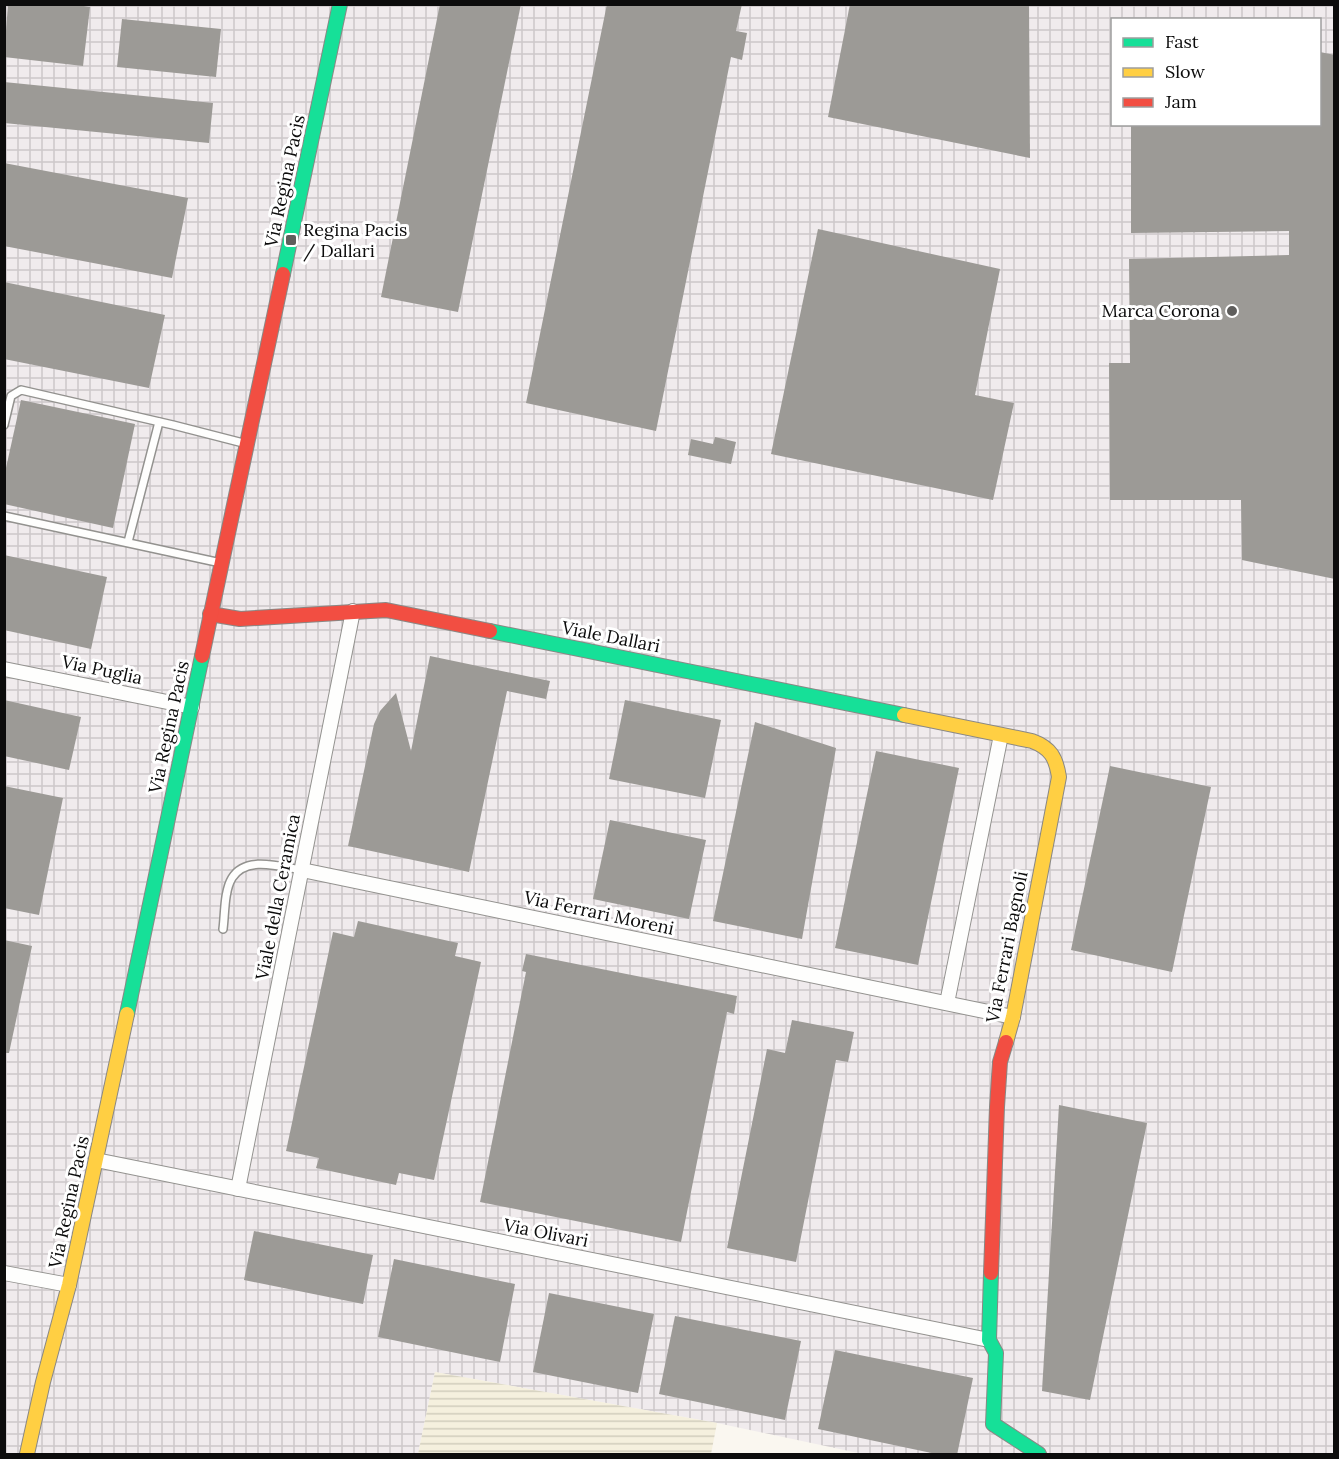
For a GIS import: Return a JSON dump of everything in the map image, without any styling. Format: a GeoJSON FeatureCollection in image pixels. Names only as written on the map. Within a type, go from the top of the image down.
{"type":"FeatureCollection","features":[{"type":"Feature","properties":{"kind":"street","name":"Via Regina Pacis"},"geometry":{"type":"LineString","coordinates":[[27,1455],[43,1382],[69,1286],[340,4]]}},
{"type":"Feature","properties":{"kind":"street","name":"Viale Dallari"},"geometry":{"type":"LineString","coordinates":[[210,614],[240,619],[386,610],[1001,735]]}},
{"type":"Feature","properties":{"kind":"street","name":"Viale della Ceramica"},"geometry":{"type":"LineString","coordinates":[[238,1189],[354,611]]}},
{"type":"Feature","properties":{"kind":"street","name":"Via Puglia"},"geometry":{"type":"LineString","coordinates":[[4,669],[192,707]]}},
{"type":"Feature","properties":{"kind":"street"},"geometry":{"type":"LineString","coordinates":[[947,1003],[1001,735]]}},
{"type":"Feature","properties":{"kind":"street","name":"Via Ferrari Bagnoli"},"geometry":{"type":"LineString","coordinates":[[1001,735],[1045,745],[1054,754],[1059,765],[1059,777],[1013,1017],[1000,1062],[989,1340],[996,1353],[993,1424],[1039,1455]]}},
{"type":"Feature","properties":{"kind":"street","name":"Via Ferrari Moreni"},"geometry":{"type":"LineString","coordinates":[[302,870],[1013,1017]]}},
{"type":"Feature","properties":{"kind":"street","name":"Via Olivari"},"geometry":{"type":"LineString","coordinates":[[96,1160],[989,1340]]}},
{"type":"Feature","properties":{"kind":"street"},"geometry":{"type":"LineString","coordinates":[[4,1273],[69,1286]]}},
{"type":"Feature","properties":{"kind":"lane"},"geometry":{"type":"LineString","coordinates":[[4,425],[11,396],[21,390],[247,444]]}},
{"type":"Feature","properties":{"kind":"lane"},"geometry":{"type":"LineString","coordinates":[[128,542],[159,422]]}},
{"type":"Feature","properties":{"kind":"lane"},"geometry":{"type":"LineString","coordinates":[[4,516],[221,563]]}},
{"type":"Feature","properties":{"kind":"lane","name":"Via Ferrari Moreni"},"geometry":{"type":"LineString","coordinates":[[223,929],[232,878],[242,870],[255,864],[302,870]]}},
{"type":"Feature","properties":{"kind":"shaded area"},"geometry":{"type":"Polygon","coordinates":[[[5,5],[1334,5],[1334,1454],[863,1454],[717,1423],[435,1372],[418,1454],[5,1454],[5,5]]]}},
{"type":"Feature","properties":{"kind":"shaded area"},"geometry":{"type":"Polygon","coordinates":[[[435,1372],[717,1423],[711,1454],[418,1454],[435,1372]]]}},
{"type":"Feature","properties":{"kind":"building"},"geometry":{"type":"Polygon","coordinates":[[[8,4],[71,4],[90,7],[83,66],[4,57],[8,4]]]}},
{"type":"Feature","properties":{"kind":"building"},"geometry":{"type":"Polygon","coordinates":[[[440,4],[521,4],[458,312],[381,297],[440,4]]]}},
{"type":"Feature","properties":{"kind":"building"},"geometry":{"type":"Polygon","coordinates":[[[607,4],[742,4],[736,31],[747,33],[742,60],[731,57],[656,431],[526,403],[607,4]]]}},
{"type":"Feature","properties":{"kind":"building"},"geometry":{"type":"Polygon","coordinates":[[[850,4],[1029,4],[1030,158],[828,117],[850,4]]]}},
{"type":"Feature","properties":{"kind":"building"},"geometry":{"type":"Polygon","coordinates":[[[122,19],[221,29],[216,77],[117,67],[122,19]]]}},
{"type":"Feature","properties":{"kind":"building","name":"Marca Corona"},"geometry":{"type":"Polygon","coordinates":[[[1321,52],[1335,55],[1335,579],[1242,560],[1241,500],[1110,500],[1109,363],[1130,363],[1129,259],[1289,255],[1289,231],[1131,233],[1131,126],[1321,126],[1321,52]]]}},
{"type":"Feature","properties":{"kind":"building"},"geometry":{"type":"Polygon","coordinates":[[[4,82],[213,103],[209,143],[4,123],[4,82]]]}},
{"type":"Feature","properties":{"kind":"building"},"geometry":{"type":"Polygon","coordinates":[[[4,163],[188,198],[172,278],[4,246],[4,163]]]}},
{"type":"Feature","properties":{"kind":"building"},"geometry":{"type":"Polygon","coordinates":[[[818,229],[1000,269],[975,395],[1014,403],[993,500],[771,454],[818,229]]]}},
{"type":"Feature","properties":{"kind":"building"},"geometry":{"type":"Polygon","coordinates":[[[4,282],[165,315],[149,388],[4,359],[4,282]]]}},
{"type":"Feature","properties":{"kind":"building"},"geometry":{"type":"Polygon","coordinates":[[[21,400],[135,424],[113,528],[4,504],[4,477],[21,400]]]}},
{"type":"Feature","properties":{"kind":"building"},"geometry":{"type":"Polygon","coordinates":[[[715,437],[736,442],[731,464],[688,455],[691,439],[713,444],[715,437]]]}},
{"type":"Feature","properties":{"kind":"building"},"geometry":{"type":"Polygon","coordinates":[[[4,555],[107,577],[91,649],[4,630],[4,555]]]}},
{"type":"Feature","properties":{"kind":"building"},"geometry":{"type":"Polygon","coordinates":[[[430,656],[550,681],[546,699],[507,691],[469,872],[348,846],[374,724],[380,711],[396,693],[411,751],[430,656]]]}},
{"type":"Feature","properties":{"kind":"building"},"geometry":{"type":"Polygon","coordinates":[[[4,700],[81,717],[69,770],[4,756],[4,700]]]}},
{"type":"Feature","properties":{"kind":"building"},"geometry":{"type":"Polygon","coordinates":[[[625,700],[721,720],[705,798],[609,779],[625,700]]]}},
{"type":"Feature","properties":{"kind":"building"},"geometry":{"type":"Polygon","coordinates":[[[755,722],[836,748],[802,939],[713,921],[755,722]]]}},
{"type":"Feature","properties":{"kind":"building"},"geometry":{"type":"Polygon","coordinates":[[[876,751],[959,768],[918,965],[835,948],[876,751]]]}},
{"type":"Feature","properties":{"kind":"building"},"geometry":{"type":"Polygon","coordinates":[[[1110,766],[1211,787],[1172,972],[1071,950],[1110,766]]]}},
{"type":"Feature","properties":{"kind":"building"},"geometry":{"type":"Polygon","coordinates":[[[4,786],[63,798],[39,915],[4,908],[4,786]]]}},
{"type":"Feature","properties":{"kind":"building"},"geometry":{"type":"Polygon","coordinates":[[[610,820],[706,840],[689,919],[593,899],[610,820]]]}},
{"type":"Feature","properties":{"kind":"building"},"geometry":{"type":"Polygon","coordinates":[[[358,921],[458,943],[455,956],[481,962],[434,1180],[399,1173],[396,1185],[316,1168],[319,1158],[286,1151],[333,932],[354,937],[358,921]]]}},
{"type":"Feature","properties":{"kind":"building"},"geometry":{"type":"Polygon","coordinates":[[[4,940],[32,946],[9,1053],[4,1053],[4,940]]]}},
{"type":"Feature","properties":{"kind":"building"},"geometry":{"type":"Polygon","coordinates":[[[526,954],[737,996],[734,1014],[727,1012],[681,1242],[480,1202],[526,972],[522,971],[526,954]]]}},
{"type":"Feature","properties":{"kind":"building"},"geometry":{"type":"Polygon","coordinates":[[[792,1020],[854,1032],[848,1062],[836,1060],[796,1262],[727,1248],[767,1049],[785,1053],[792,1020]]]}},
{"type":"Feature","properties":{"kind":"building"},"geometry":{"type":"Polygon","coordinates":[[[1059,1105],[1147,1123],[1090,1400],[1042,1391],[1059,1105]]]}},
{"type":"Feature","properties":{"kind":"building"},"geometry":{"type":"Polygon","coordinates":[[[254,1231],[373,1255],[363,1304],[244,1280],[254,1231]]]}},
{"type":"Feature","properties":{"kind":"building"},"geometry":{"type":"Polygon","coordinates":[[[394,1259],[515,1284],[500,1362],[378,1337],[394,1259]]]}},
{"type":"Feature","properties":{"kind":"building"},"geometry":{"type":"Polygon","coordinates":[[[549,1293],[654,1314],[638,1393],[533,1372],[549,1293]]]}},
{"type":"Feature","properties":{"kind":"building"},"geometry":{"type":"Polygon","coordinates":[[[675,1316],[801,1341],[785,1420],[659,1394],[675,1316]]]}},
{"type":"Feature","properties":{"kind":"building"},"geometry":{"type":"Polygon","coordinates":[[[835,1350],[973,1378],[957,1455],[941,1455],[818,1429],[835,1350]]]}},
{"type":"Feature","properties":{"kind":"traffic: fast"},"geometry":{"type":"LineString","coordinates":[[283,274],[340,4]]}},
{"type":"Feature","properties":{"kind":"traffic: fast"},"geometry":{"type":"LineString","coordinates":[[490,631],[904,715]]}},
{"type":"Feature","properties":{"kind":"traffic: fast"},"geometry":{"type":"LineString","coordinates":[[127,1014],[202,656]]}},
{"type":"Feature","properties":{"kind":"traffic: fast"},"geometry":{"type":"LineString","coordinates":[[991,1273],[989,1340],[996,1353],[993,1424],[1039,1454]]}},
{"type":"Feature","properties":{"kind":"traffic: slow"},"geometry":{"type":"LineString","coordinates":[[904,715],[1032,741],[1048,750],[1056,764],[1059,777],[1013,1017],[1006,1042]]}},
{"type":"Feature","properties":{"kind":"traffic: slow"},"geometry":{"type":"LineString","coordinates":[[27,1454],[43,1382],[69,1285],[127,1014]]}},
{"type":"Feature","properties":{"kind":"traffic: jam"},"geometry":{"type":"LineString","coordinates":[[202,656],[283,274]]}},
{"type":"Feature","properties":{"kind":"traffic: jam"},"geometry":{"type":"LineString","coordinates":[[210,614],[240,619],[386,610],[490,631]]}},
{"type":"Feature","properties":{"kind":"traffic: jam"},"geometry":{"type":"LineString","coordinates":[[991,1273],[997,1107],[1000,1062],[1006,1042]]}},
{"type":"Feature","properties":{"kind":"place","name":"Regina Pacis / Dallari"},"geometry":{"type":"Point","coordinates":[291,240]}},
{"type":"Feature","properties":{"kind":"place","name":"Marca Corona"},"geometry":{"type":"Point","coordinates":[1232,311]}}]}
